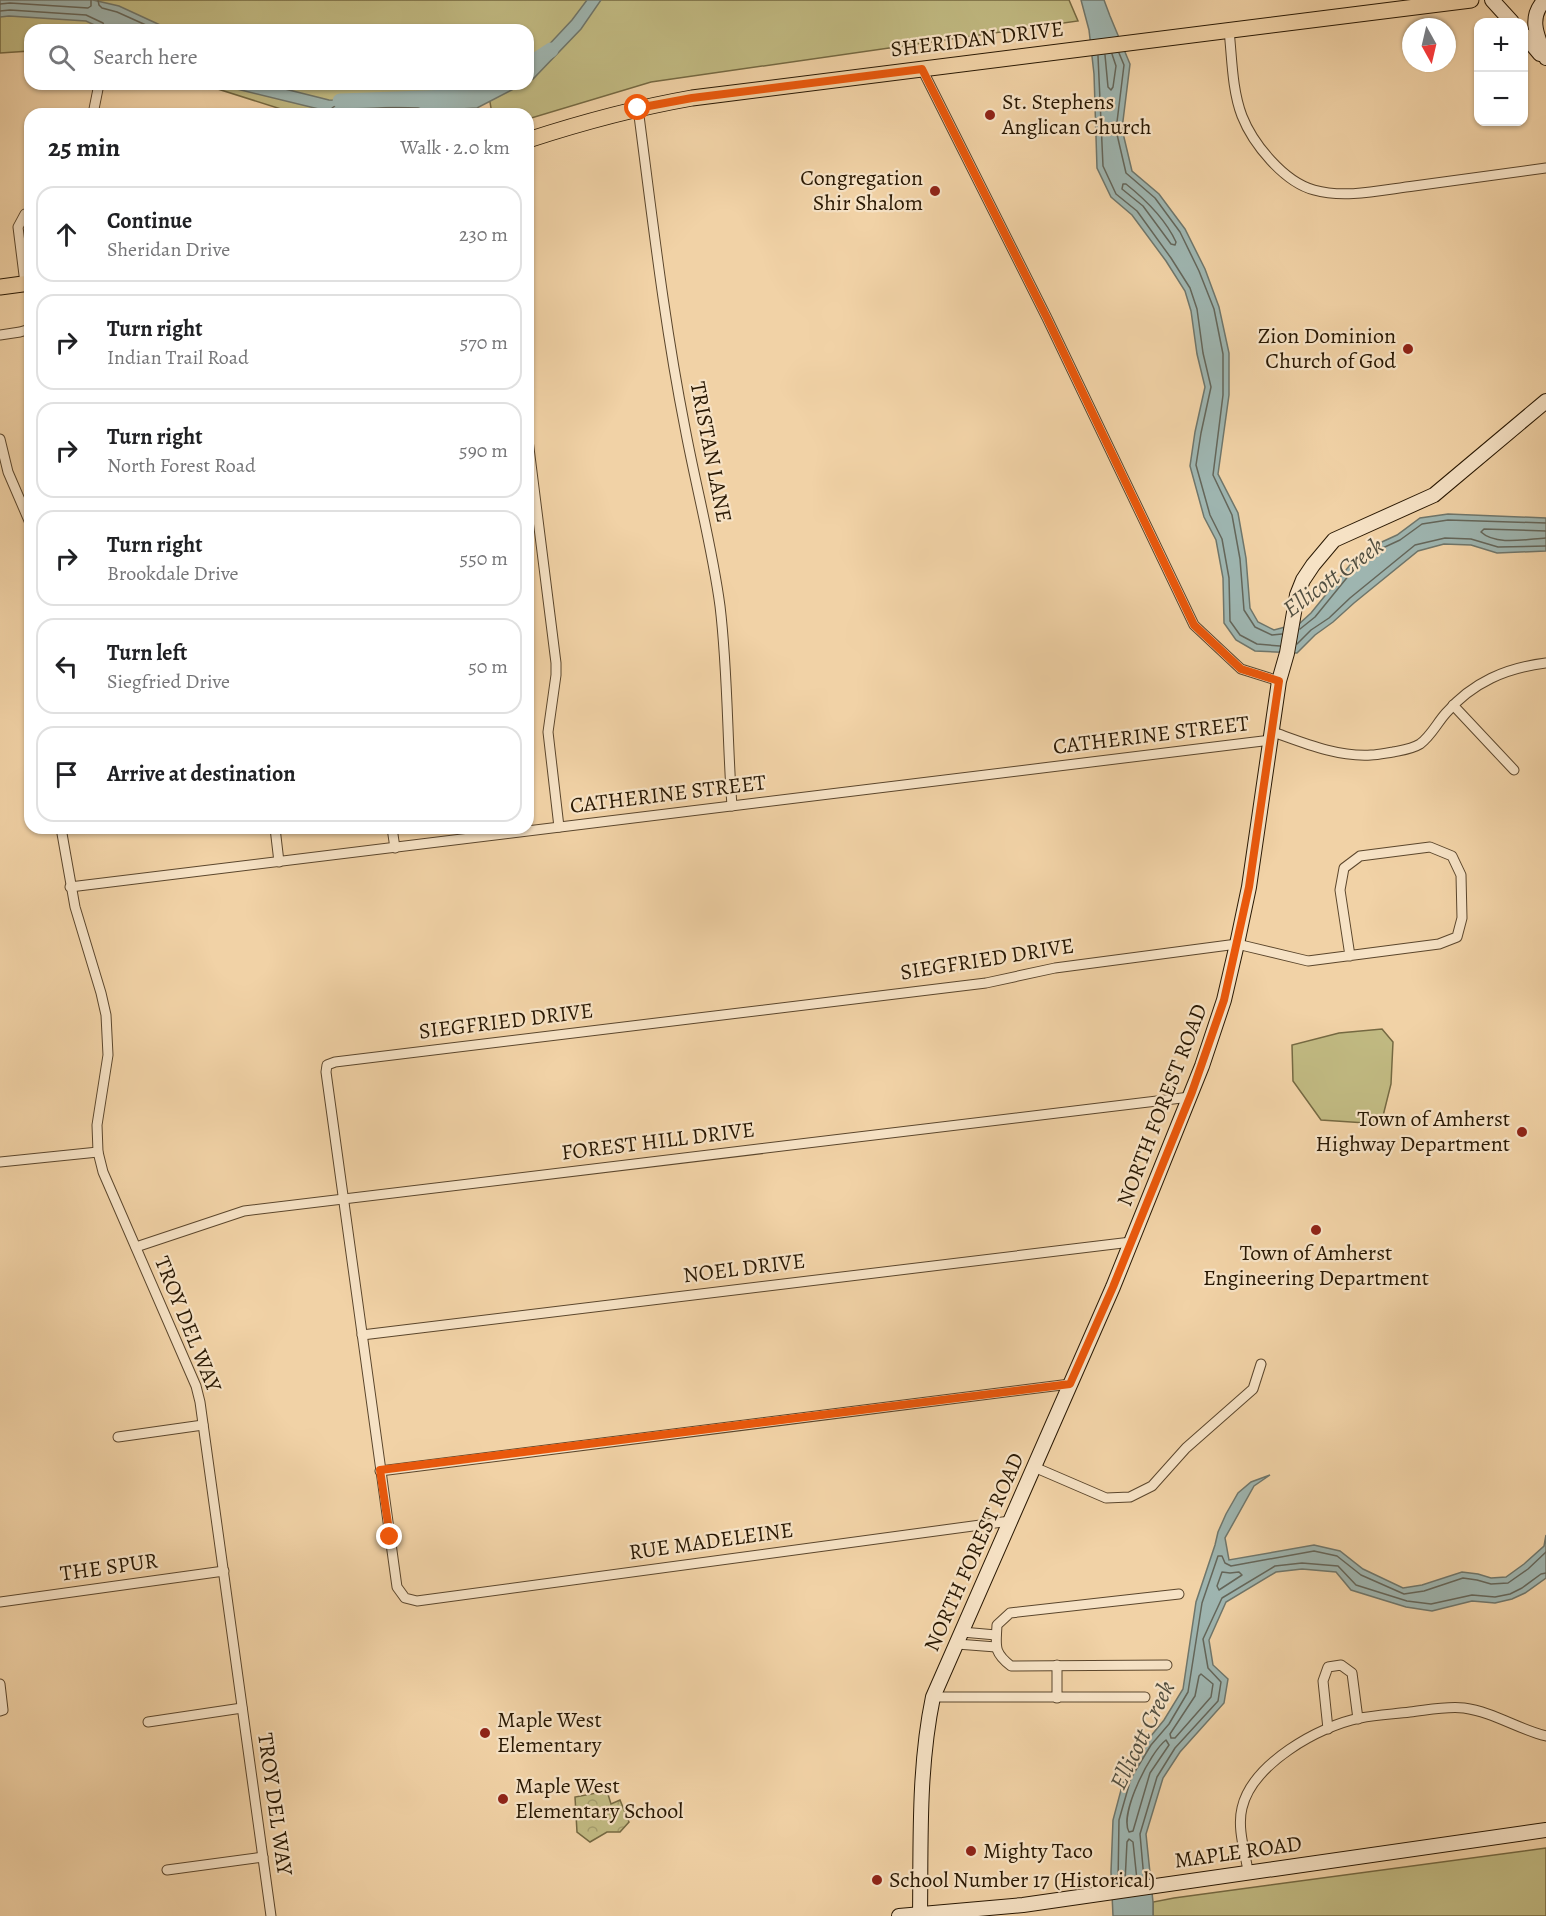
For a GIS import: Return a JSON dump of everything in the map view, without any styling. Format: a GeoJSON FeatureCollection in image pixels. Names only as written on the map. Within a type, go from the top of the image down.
{"type":"FeatureCollection","features":[{"type":"Feature","properties":{"kind":"main road","name":"SHERIDAN DRIVE"},"geometry":{"type":"LineString","coordinates":[[534,138],[598,118],[692,98],[1471,0]]}},
{"type":"Feature","properties":{"kind":"main road"},"geometry":{"type":"LineString","coordinates":[[0,286],[24,283]]}},
{"type":"Feature","properties":{"kind":"street"},"geometry":{"type":"LineString","coordinates":[[1492,0],[1508,18]]}},
{"type":"Feature","properties":{"kind":"street"},"geometry":{"type":"LineString","coordinates":[[1545,0],[1536,13],[1534,22],[1546,59]]}},
{"type":"Feature","properties":{"kind":"street"},"geometry":{"type":"LineString","coordinates":[[1229,30],[1238,103],[1248,129],[1268,157],[1288,176],[1305,187],[1328,193],[1370,192],[1546,168]]}},
{"type":"Feature","properties":{"kind":"street"},"geometry":{"type":"LineString","coordinates":[[1528,39],[1546,59]]}},
{"type":"Feature","properties":{"kind":"street"},"geometry":{"type":"LineString","coordinates":[[922,69],[1042,308],[1194,625],[1241,669],[1279,681]]}},
{"type":"Feature","properties":{"kind":"street"},"geometry":{"type":"LineString","coordinates":[[94,108],[98,90]]}},
{"type":"Feature","properties":{"kind":"street","name":"TRISTAN LANE"},"geometry":{"type":"LineString","coordinates":[[638,108],[674,366],[707,528],[720,606],[727,689],[732,806]]}},
{"type":"Feature","properties":{"kind":"street"},"geometry":{"type":"LineString","coordinates":[[24,216],[18,227],[24,264]]}},
{"type":"Feature","properties":{"kind":"street"},"geometry":{"type":"LineString","coordinates":[[0,342],[0,334],[24,330]]}},
{"type":"Feature","properties":{"kind":"street","name":"NORTH FOREST ROAD"},"geometry":{"type":"LineString","coordinates":[[920,1915],[923,1769],[927,1723],[933,1697],[1131,1242],[1202,1066],[1224,1000],[1249,887],[1279,681],[1287,653],[1293,611],[1303,580],[1334,540],[1434,495],[1546,400]]}},
{"type":"Feature","properties":{"kind":"street"},"geometry":{"type":"LineString","coordinates":[[0,439],[8,472],[24,509]]}},
{"type":"Feature","properties":{"kind":"street"},"geometry":{"type":"LineString","coordinates":[[534,488],[556,663],[548,732],[558,827]]}},
{"type":"Feature","properties":{"kind":"street"},"geometry":{"type":"LineString","coordinates":[[1272,736],[1341,752],[1370,755],[1408,750],[1422,743],[1453,705],[1470,690],[1516,667],[1546,663]]}},
{"type":"Feature","properties":{"kind":"street"},"geometry":{"type":"LineString","coordinates":[[1453,705],[1514,770]]}},
{"type":"Feature","properties":{"kind":"street","name":"CATHERINE STREET"},"geometry":{"type":"LineString","coordinates":[[534,830],[1272,736]]}},
{"type":"Feature","properties":{"kind":"street","name":"TROY DEL WAY"},"geometry":{"type":"LineString","coordinates":[[63,834],[70,887],[106,1015],[108,1055],[97,1125],[103,1172],[196,1386],[224,1571],[271,1916]]}},
{"type":"Feature","properties":{"kind":"street"},"geometry":{"type":"LineString","coordinates":[[276,834],[279,862]]}},
{"type":"Feature","properties":{"kind":"street"},"geometry":{"type":"LineString","coordinates":[[393,834],[395,848]]}},
{"type":"Feature","properties":{"kind":"street","name":"CATHERINE STREET"},"geometry":{"type":"LineString","coordinates":[[70,887],[504,834]]}},
{"type":"Feature","properties":{"kind":"street"},"geometry":{"type":"LineString","coordinates":[[1238,944],[1308,961],[1350,956],[1439,944],[1457,937],[1462,918],[1461,875],[1452,856],[1430,847],[1360,856],[1344,868],[1340,890],[1350,956]]}},
{"type":"Feature","properties":{"kind":"street","name":"SIEGFRIED DRIVE"},"geometry":{"type":"LineString","coordinates":[[417,1602],[405,1598],[398,1587],[343,1199],[326,1072],[327,1065],[335,1062],[986,982],[1055,968],[1238,944]]}},
{"type":"Feature","properties":{"kind":"street","name":"FOREST HILL DRIVE"},"geometry":{"type":"LineString","coordinates":[[136,1247],[244,1211],[1190,1097]]}},
{"type":"Feature","properties":{"kind":"street"},"geometry":{"type":"LineString","coordinates":[[0,1162],[99,1152]]}},
{"type":"Feature","properties":{"kind":"street","name":"NOEL DRIVE"},"geometry":{"type":"LineString","coordinates":[[362,1335],[1131,1242]]}},
{"type":"Feature","properties":{"kind":"street"},"geometry":{"type":"LineString","coordinates":[[1034,1467],[1106,1498],[1130,1497],[1152,1486],[1186,1448],[1253,1389],[1261,1364]]}},
{"type":"Feature","properties":{"kind":"street"},"geometry":{"type":"LineString","coordinates":[[380,1470],[1070,1384]]}},
{"type":"Feature","properties":{"kind":"street"},"geometry":{"type":"LineString","coordinates":[[118,1437],[203,1425]]}},
{"type":"Feature","properties":{"kind":"street","name":"RUE MADELEINE"},"geometry":{"type":"LineString","coordinates":[[417,1602],[1010,1521]]}},
{"type":"Feature","properties":{"kind":"street","name":"THE SPUR"},"geometry":{"type":"LineString","coordinates":[[0,1602],[224,1571]]}},
{"type":"Feature","properties":{"kind":"street"},"geometry":{"type":"LineString","coordinates":[[1167,1665],[1011,1666],[999,1657],[996,1647],[997,1625],[1010,1613],[1179,1594]]}},
{"type":"Feature","properties":{"kind":"street"},"geometry":{"type":"LineString","coordinates":[[959,1638],[996,1635]]}},
{"type":"Feature","properties":{"kind":"street"},"geometry":{"type":"LineString","coordinates":[[959,1638],[996,1647]]}},
{"type":"Feature","properties":{"kind":"street"},"geometry":{"type":"LineString","coordinates":[[1057,1665],[1057,1698]]}},
{"type":"Feature","properties":{"kind":"street"},"geometry":{"type":"LineString","coordinates":[[1328,1729],[1323,1681],[1328,1667],[1341,1665],[1352,1673],[1358,1719]]}},
{"type":"Feature","properties":{"kind":"street"},"geometry":{"type":"LineString","coordinates":[[0,1684],[3,1710],[0,1711]]}},
{"type":"Feature","properties":{"kind":"street"},"geometry":{"type":"LineString","coordinates":[[933,1697],[1145,1697]]}},
{"type":"Feature","properties":{"kind":"street"},"geometry":{"type":"LineString","coordinates":[[1248,1871],[1241,1822],[1245,1798],[1260,1776],[1282,1754],[1309,1737],[1358,1719],[1451,1707],[1488,1714],[1546,1736]]}},
{"type":"Feature","properties":{"kind":"street"},"geometry":{"type":"LineString","coordinates":[[148,1722],[242,1708]]}},
{"type":"Feature","properties":{"kind":"street","name":"MAPLE ROAD"},"geometry":{"type":"LineString","coordinates":[[899,1916],[1023,1905],[1546,1830]]}},
{"type":"Feature","properties":{"kind":"street"},"geometry":{"type":"LineString","coordinates":[[167,1870],[263,1857]]}},
{"type":"Feature","properties":{"kind":"green space"},"geometry":{"type":"Polygon","coordinates":[[[0,0],[1069,0],[1078,21],[651,82],[534,117],[534,108],[491,108],[489,96],[461,108],[278,108],[221,90],[534,90],[534,24],[24,24],[24,51],[0,53],[0,0]]]}},
{"type":"Feature","properties":{"kind":"green space"},"geometry":{"type":"Polygon","coordinates":[[[1382,1029],[1393,1042],[1391,1084],[1381,1124],[1321,1120],[1293,1081],[1292,1045],[1339,1033],[1382,1029]]]}},
{"type":"Feature","properties":{"kind":"green space"},"geometry":{"type":"Polygon","coordinates":[[[607,1791],[611,1804],[620,1800],[629,1822],[620,1832],[607,1832],[590,1842],[577,1832],[575,1797],[607,1791]]]}},
{"type":"Feature","properties":{"kind":"green space"},"geometry":{"type":"Polygon","coordinates":[[[1546,1848],[1546,1916],[1153,1916],[1153,1902],[1174,1898],[1546,1848]]]}},
{"type":"Feature","properties":{"kind":"water"},"geometry":{"type":"Polygon","coordinates":[[[0,0],[93,0],[119,6],[158,24],[92,24],[86,21],[0,17],[0,0]]]}},
{"type":"Feature","properties":{"kind":"water"},"geometry":{"type":"Polygon","coordinates":[[[587,0],[601,0],[581,29],[534,78],[534,61],[572,20],[587,0]]]}},
{"type":"Feature","properties":{"kind":"water"},"geometry":{"type":"Polygon","coordinates":[[[1081,0],[1104,0],[1130,64],[1122,129],[1132,171],[1159,194],[1185,229],[1205,269],[1219,307],[1229,353],[1229,395],[1218,474],[1238,513],[1246,558],[1250,608],[1258,622],[1274,630],[1300,623],[1311,613],[1350,565],[1371,547],[1397,535],[1420,518],[1448,514],[1546,518],[1546,551],[1497,553],[1471,545],[1444,544],[1418,551],[1315,635],[1297,653],[1255,651],[1236,640],[1224,623],[1223,578],[1216,540],[1204,517],[1190,466],[1205,387],[1197,354],[1191,311],[1185,291],[1166,261],[1132,215],[1111,197],[1097,168],[1094,74],[1089,30],[1081,0]]]}},
{"type":"Feature","properties":{"kind":"water"},"geometry":{"type":"Polygon","coordinates":[[[241,90],[289,90],[329,100],[405,102],[473,100],[489,90],[512,90],[477,108],[315,108],[241,90]]]}},
{"type":"Feature","properties":{"kind":"water"},"geometry":{"type":"Polygon","coordinates":[[[1270,1475],[1254,1486],[1225,1538],[1229,1560],[1314,1545],[1340,1551],[1363,1569],[1403,1588],[1422,1585],[1462,1572],[1491,1578],[1506,1577],[1544,1546],[1546,1535],[1546,1578],[1512,1599],[1495,1603],[1472,1601],[1432,1611],[1406,1607],[1351,1590],[1336,1572],[1302,1569],[1276,1572],[1226,1602],[1209,1640],[1213,1665],[1228,1679],[1224,1703],[1180,1752],[1163,1778],[1146,1834],[1153,1916],[1113,1916],[1111,1872],[1113,1820],[1125,1775],[1183,1689],[1196,1602],[1226,1514],[1238,1493],[1251,1482],[1270,1475]]]}},
{"type":"Feature","properties":{"kind":"waterway","name":"Ellicott Creek"},"geometry":{"type":"LineString","coordinates":[[534,61],[551,50]]}},
{"type":"Feature","properties":{"kind":"waterway","name":"Ellicott Creek"},"geometry":{"type":"LineString","coordinates":[[340,101],[480,96],[490,90]]}},
{"type":"Feature","properties":{"kind":"place","name":"St. Stephens Anglican Church"},"geometry":{"type":"Point","coordinates":[990,115]}},
{"type":"Feature","properties":{"kind":"place","name":"Congregation Shir Shalom"},"geometry":{"type":"Point","coordinates":[935,191]}},
{"type":"Feature","properties":{"kind":"place","name":"Zion Dominion Church of God"},"geometry":{"type":"Point","coordinates":[1408,349]}},
{"type":"Feature","properties":{"kind":"place","name":"Town of Amherst Highway Department"},"geometry":{"type":"Point","coordinates":[1522,1132]}},
{"type":"Feature","properties":{"kind":"place","name":"Town of Amherst Engineering Department"},"geometry":{"type":"Point","coordinates":[1316,1230]}},
{"type":"Feature","properties":{"kind":"place","name":"Maple West Elementary"},"geometry":{"type":"Point","coordinates":[485,1733]}},
{"type":"Feature","properties":{"kind":"place","name":"Maple West Elementary School"},"geometry":{"type":"Point","coordinates":[503,1799]}},
{"type":"Feature","properties":{"kind":"place","name":"Mighty Taco"},"geometry":{"type":"Point","coordinates":[971,1851]}},
{"type":"Feature","properties":{"kind":"place","name":"School Number 17 (Historical)"},"geometry":{"type":"Point","coordinates":[877,1880]}},
{"type":"Feature","properties":{"kind":"route"},"geometry":{"type":"LineString","coordinates":[[390,1537],[380,1470],[1070,1384],[1113,1287],[1202,1066],[1232,970],[1249,887],[1279,681],[1241,669],[1194,625],[1047,318],[922,69],[692,98],[638,108]]}}]}
